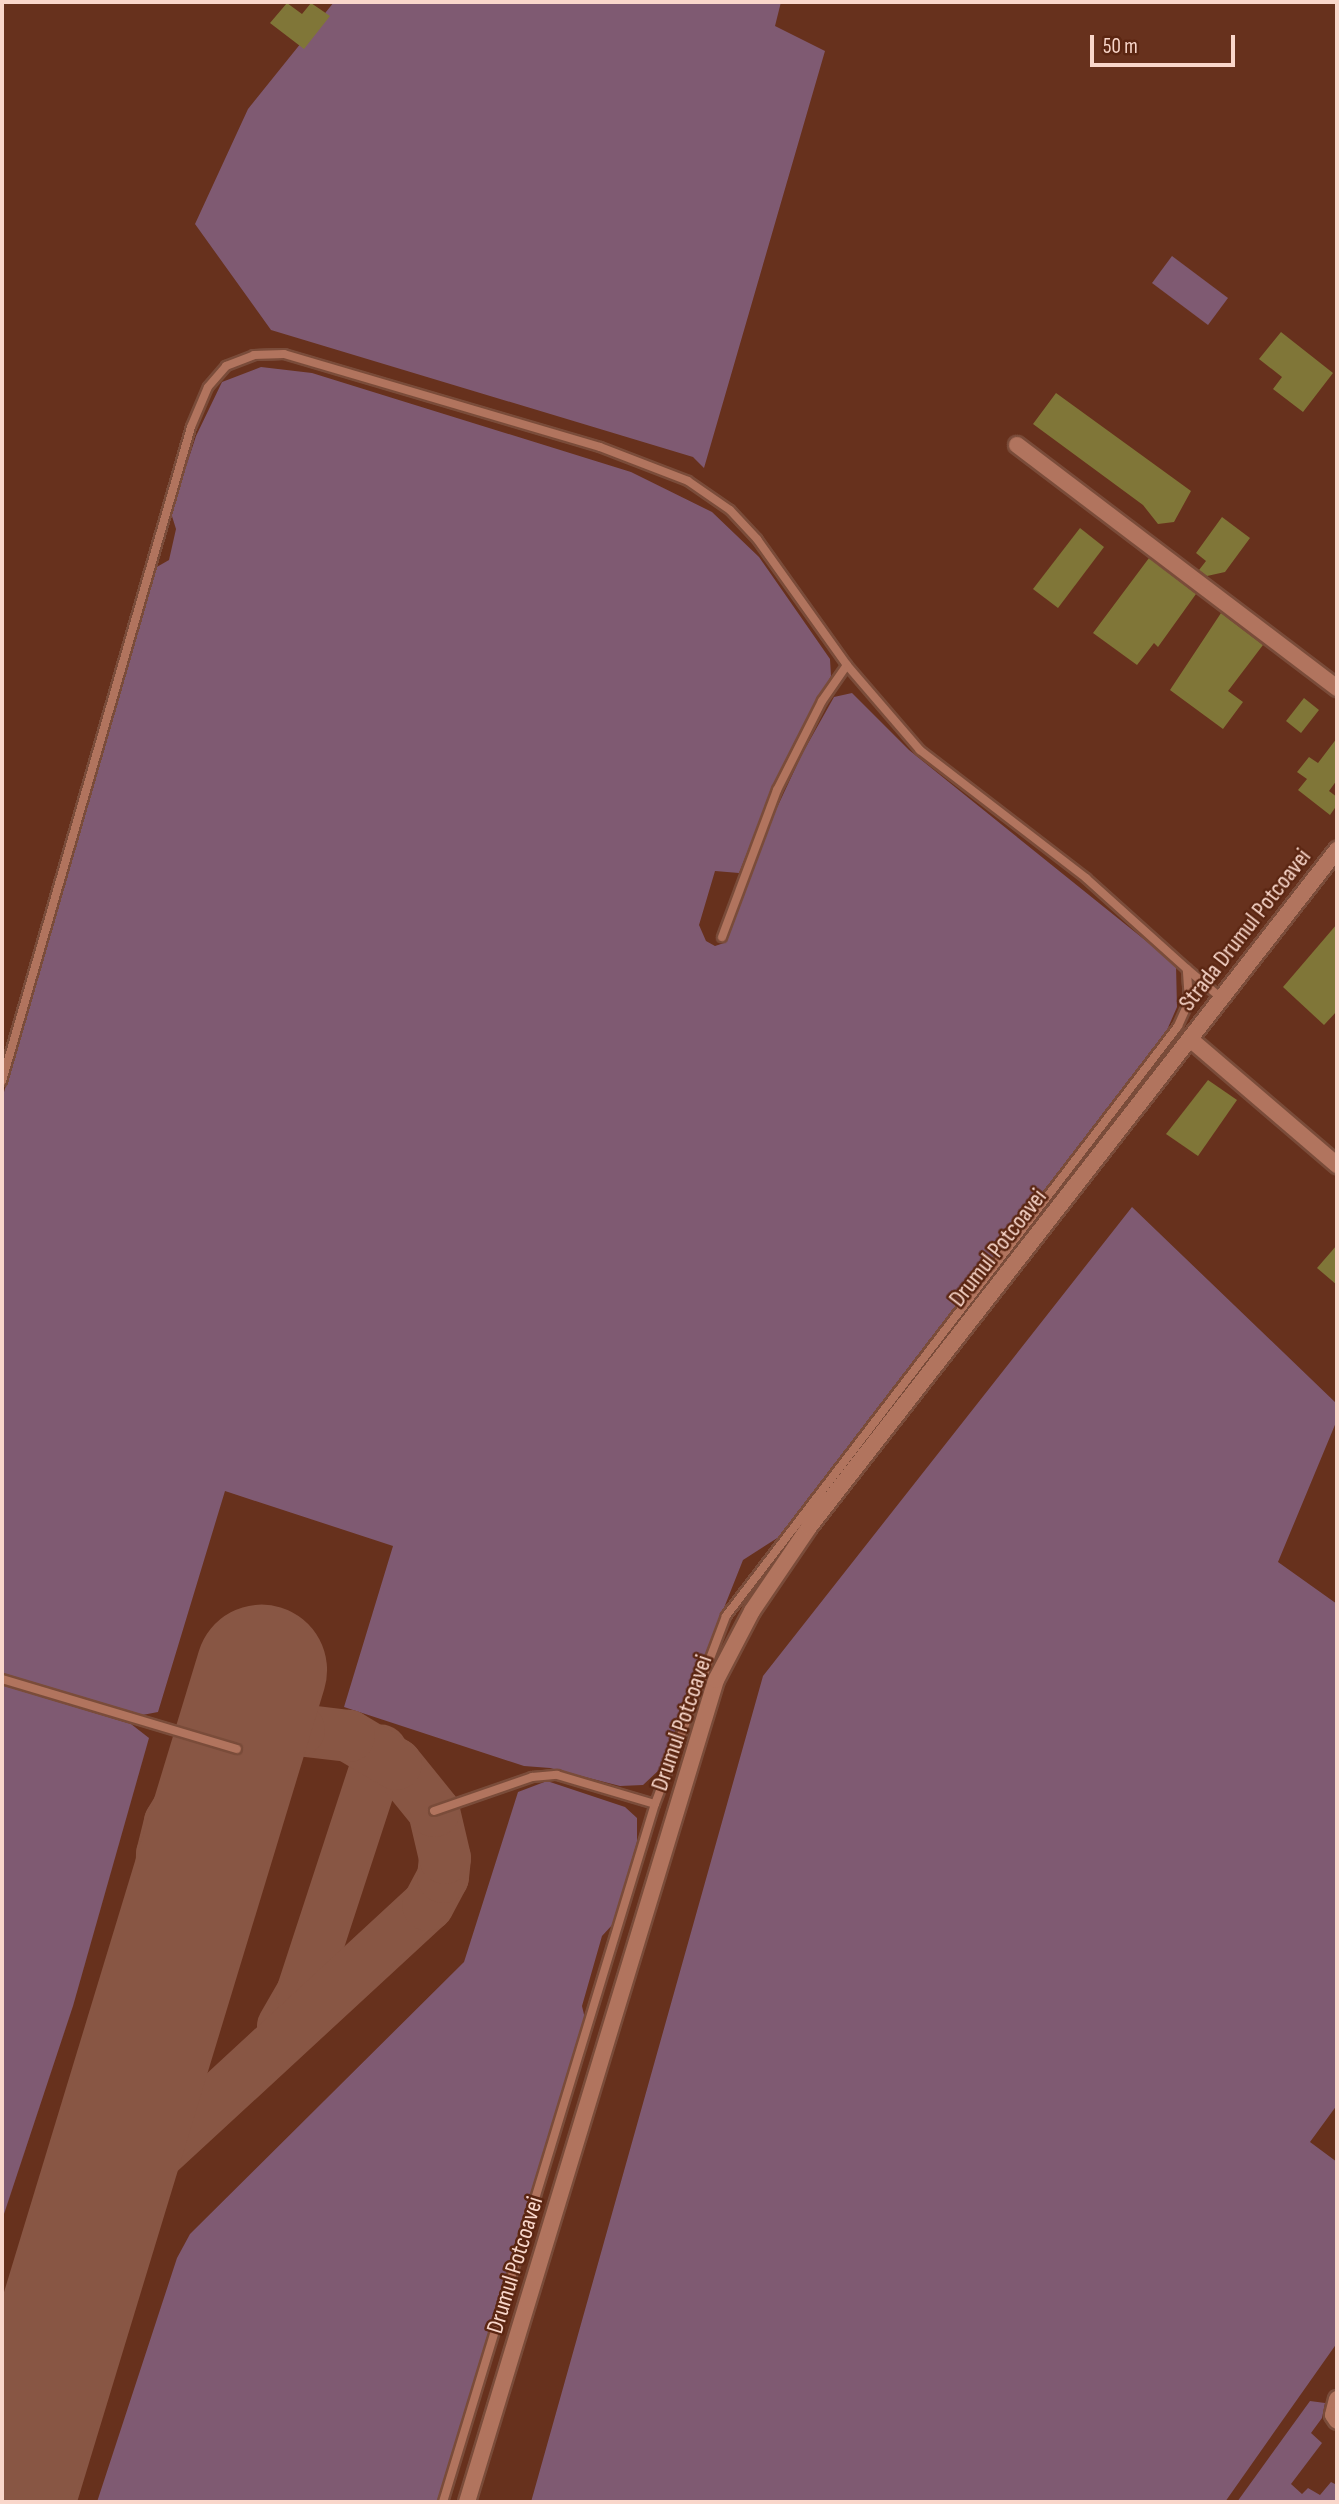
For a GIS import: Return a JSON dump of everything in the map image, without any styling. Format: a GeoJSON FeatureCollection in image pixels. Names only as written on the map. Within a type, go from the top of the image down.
{"type":"FeatureCollection","features":[{"type":"Feature","properties":{"kind":"street"},"geometry":{"type":"LineString","coordinates":[[1017,445],[1337,688]]}},
{"type":"Feature","properties":{"kind":"street","name":"Strada Drumul Potcoavei"},"geometry":{"type":"LineString","coordinates":[[1189,1039],[1337,850]]}},
{"type":"Feature","properties":{"kind":"street"},"geometry":{"type":"LineString","coordinates":[[1189,1039],[1337,1165]]}},
{"type":"Feature","properties":{"kind":"street","name":"Drumul Potcoavei"},"geometry":{"type":"LineString","coordinates":[[467,2502],[716,1680],[752,1611],[809,1527],[1189,1039]]}},
{"type":"Feature","properties":{"kind":"street"},"geometry":{"type":"LineString","coordinates":[[1337,2399],[1333,2415],[1337,2421]]}},
{"type":"Feature","properties":{"kind":"lane"},"geometry":{"type":"LineString","coordinates":[[2,1081],[191,427],[208,387],[226,366],[254,355],[284,354],[600,447],[688,481],[730,510],[757,539],[847,665],[920,750],[1086,878],[1221,998]]}},
{"type":"Feature","properties":{"kind":"lane"},"geometry":{"type":"LineString","coordinates":[[722,937],[777,790],[822,701],[847,665]]}},
{"type":"Feature","properties":{"kind":"lane"},"geometry":{"type":"LineString","coordinates":[[443,2502],[655,1804],[726,1616],[1178,1026],[1189,1002],[1187,969]]}},
{"type":"Feature","properties":{"kind":"lane"},"geometry":{"type":"LineString","coordinates":[[2,1679],[237,1749]]}},
{"type":"Feature","properties":{"kind":"lane"},"geometry":{"type":"LineString","coordinates":[[434,1811],[532,1777],[557,1775],[655,1804]]}},
{"type":"Feature","properties":{"kind":"shaded area"},"geometry":{"type":"Polygon","coordinates":[[[334,2],[781,2],[775,26],[825,51],[704,468],[693,457],[271,330],[195,224],[248,109],[334,2]]]}},
{"type":"Feature","properties":{"kind":"shaded area"},"geometry":{"type":"Polygon","coordinates":[[[1172,256],[1228,298],[1208,325],[1152,283],[1172,256]]]}},
{"type":"Feature","properties":{"kind":"shaded area"},"geometry":{"type":"Polygon","coordinates":[[[261,367],[312,373],[631,472],[712,512],[759,557],[830,659],[831,676],[775,783],[739,873],[715,871],[699,925],[706,941],[715,946],[724,943],[753,859],[802,754],[834,697],[852,693],[909,750],[1176,965],[1177,1007],[1167,1030],[782,1535],[743,1560],[660,1769],[643,1785],[620,1786],[550,1768],[524,1766],[344,1707],[393,1546],[225,1491],[158,1712],[137,1716],[2,1675],[2,1099],[155,568],[169,560],[176,529],[171,513],[196,436],[222,382],[261,367]]]}},
{"type":"Feature","properties":{"kind":"shaded area"},"geometry":{"type":"Polygon","coordinates":[[[1132,1207],[1337,1404],[1337,1420],[1278,1562],[1337,1604],[1337,2105],[1310,2142],[1337,2162],[1337,2343],[1225,2502],[531,2502],[763,1676],[1132,1207]]]}},
{"type":"Feature","properties":{"kind":"shaded area"},"geometry":{"type":"Polygon","coordinates":[[[2,1685],[131,1724],[149,1738],[73,2006],[2,2220],[2,1685]]]}},
{"type":"Feature","properties":{"kind":"shaded area"},"geometry":{"type":"Polygon","coordinates":[[[547,1781],[625,1807],[637,1818],[637,1842],[613,1924],[602,1936],[582,2006],[586,2023],[439,2502],[97,2502],[177,2258],[190,2234],[464,1962],[518,1792],[547,1781]]]}},
{"type":"Feature","properties":{"kind":"shaded area"},"geometry":{"type":"Polygon","coordinates":[[[1310,2401],[1325,2403],[1322,2418],[1311,2433],[1322,2443],[1291,2484],[1302,2494],[1308,2488],[1320,2495],[1331,2482],[1337,2485],[1337,2502],[1237,2502],[1310,2401]]]}},
{"type":"Feature","properties":{"kind":"building"},"geometry":{"type":"Polygon","coordinates":[[[287,3],[302,14],[311,3],[330,16],[304,49],[270,23],[287,3]]]}},
{"type":"Feature","properties":{"kind":"building"},"geometry":{"type":"Polygon","coordinates":[[[1281,332],[1333,373],[1303,412],[1273,389],[1282,377],[1259,359],[1281,332]]]}},
{"type":"Feature","properties":{"kind":"building"},"geometry":{"type":"Polygon","coordinates":[[[1056,393],[1191,491],[1174,522],[1158,524],[1143,505],[1033,424],[1056,393]]]}},
{"type":"Feature","properties":{"kind":"building"},"geometry":{"type":"Polygon","coordinates":[[[1222,517],[1250,538],[1225,572],[1207,576],[1199,570],[1206,561],[1196,553],[1222,517]]]}},
{"type":"Feature","properties":{"kind":"building"},"geometry":{"type":"Polygon","coordinates":[[[1080,528],[1104,547],[1058,608],[1033,589],[1080,528]]]}},
{"type":"Feature","properties":{"kind":"building"},"geometry":{"type":"Polygon","coordinates":[[[1149,558],[1196,594],[1158,647],[1154,643],[1137,665],[1093,633],[1149,558]]]}},
{"type":"Feature","properties":{"kind":"building"},"geometry":{"type":"Polygon","coordinates":[[[1221,613],[1263,645],[1228,691],[1243,702],[1223,729],[1170,690],[1221,613]]]}},
{"type":"Feature","properties":{"kind":"building"},"geometry":{"type":"Polygon","coordinates":[[[1304,698],[1319,710],[1301,733],[1286,721],[1304,698]]]}},
{"type":"Feature","properties":{"kind":"building"},"geometry":{"type":"Polygon","coordinates":[[[1337,738],[1337,780],[1329,791],[1337,797],[1337,805],[1330,815],[1298,790],[1307,779],[1297,772],[1309,757],[1318,763],[1337,738]]]}},
{"type":"Feature","properties":{"kind":"building"},"geometry":{"type":"Polygon","coordinates":[[[1337,924],[1337,1011],[1324,1025],[1283,987],[1337,924]]]}},
{"type":"Feature","properties":{"kind":"building"},"geometry":{"type":"Polygon","coordinates":[[[1208,1080],[1237,1100],[1198,1156],[1166,1134],[1208,1080]]]}},
{"type":"Feature","properties":{"kind":"building"},"geometry":{"type":"Polygon","coordinates":[[[1337,1245],[1337,1285],[1317,1268],[1337,1245]]]}},
{"type":"Feature","properties":{"kind":"taxiway"},"geometry":{"type":"LineString","coordinates":[[83,2256],[147,2164],[428,1905],[443,1877],[445,1858],[434,1811],[396,1764],[349,1736],[299,1730],[259,1737],[215,1760],[194,1782],[170,1822],[162,1854],[161,1889],[177,1945]]}},
{"type":"Feature","properties":{"kind":"taxiway"},"geometry":{"type":"LineString","coordinates":[[283,2026],[302,1993],[381,1751]]}},
{"type":"Feature","properties":{"kind":"runway"},"geometry":{"type":"LineString","coordinates":[[8,2502],[261,1670]]}}]}
